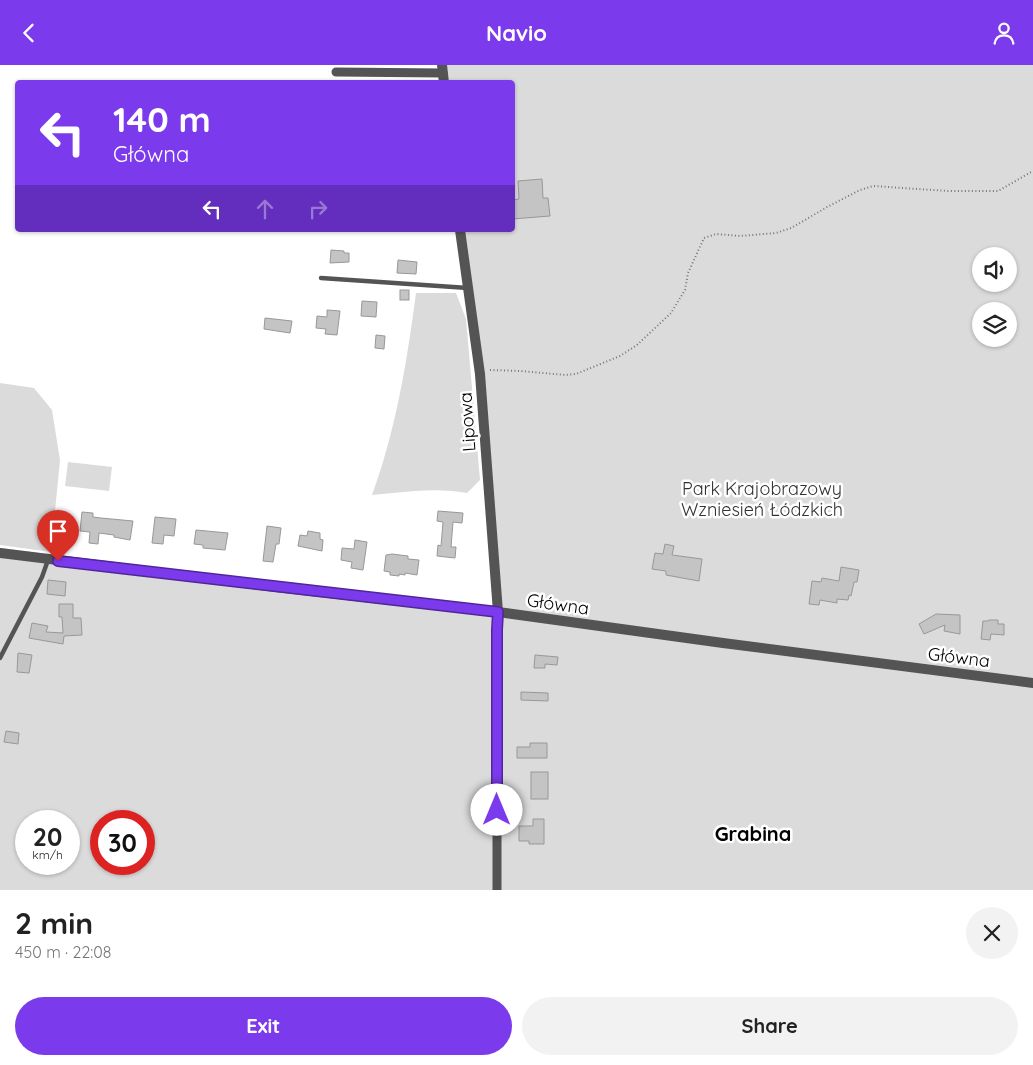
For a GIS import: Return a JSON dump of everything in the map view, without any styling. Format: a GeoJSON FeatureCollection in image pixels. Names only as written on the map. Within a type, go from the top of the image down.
{"type":"FeatureCollection","features":[{"type":"Feature","properties":{"kind":"street"},"geometry":{"type":"LineString","coordinates":[[336,72],[443,73]]}},
{"type":"Feature","properties":{"kind":"street","name":"Lipowa"},"geometry":{"type":"LineString","coordinates":[[460,232],[480,374],[498,612]]}},
{"type":"Feature","properties":{"kind":"street","name":"Główna"},"geometry":{"type":"LineString","coordinates":[[0,553],[498,612],[1033,683]]}},
{"type":"Feature","properties":{"kind":"street"},"geometry":{"type":"LineString","coordinates":[[497,890],[498,612]]}},
{"type":"Feature","properties":{"kind":"lane"},"geometry":{"type":"LineString","coordinates":[[321,278],[468,288]]}},
{"type":"Feature","properties":{"kind":"lane"},"geometry":{"type":"LineString","coordinates":[[0,658],[42,577],[48,560]]}},
{"type":"Feature","properties":{"kind":"path"},"geometry":{"type":"LineString","coordinates":[[480,374],[490,370],[565,375],[576,374],[620,356],[637,345],[671,313],[685,290],[688,273],[704,238],[716,234],[740,236],[776,233],[791,228],[829,205],[873,186],[948,191],[998,191],[1033,171]]}},
{"type":"Feature","properties":{"kind":"green space","name":"Park Krajobrazowy Wzniesień Łódzkich"},"geometry":{"type":"Polygon","coordinates":[[[442,65],[1033,65],[1033,890],[0,890],[0,548],[501,611],[460,232],[515,232],[515,80],[444,80],[442,65]]]}},
{"type":"Feature","properties":{"kind":"green space"},"geometry":{"type":"Polygon","coordinates":[[[416,293],[456,293],[466,319],[480,480],[467,493],[431,490],[372,495],[388,446],[400,395],[416,293]]]}},
{"type":"Feature","properties":{"kind":"green space"},"geometry":{"type":"Polygon","coordinates":[[[0,383],[34,388],[52,410],[60,460],[51,552],[0,545],[0,383]]]}},
{"type":"Feature","properties":{"kind":"green space"},"geometry":{"type":"Polygon","coordinates":[[[68,462],[112,467],[109,491],[65,486],[68,462]]]}},
{"type":"Feature","properties":{"kind":"building"},"geometry":{"type":"Polygon","coordinates":[[[542,179],[543,198],[548,198],[550,216],[515,219],[515,200],[519,199],[518,181],[542,179]]]}},
{"type":"Feature","properties":{"kind":"building"},"geometry":{"type":"Polygon","coordinates":[[[331,250],[349,253],[349,262],[330,263],[331,250]]]}},
{"type":"Feature","properties":{"kind":"building"},"geometry":{"type":"Polygon","coordinates":[[[398,260],[417,262],[416,274],[397,273],[398,260]]]}},
{"type":"Feature","properties":{"kind":"building"},"geometry":{"type":"Polygon","coordinates":[[[400,290],[409,290],[409,300],[400,300],[400,290]]]}},
{"type":"Feature","properties":{"kind":"building"},"geometry":{"type":"Polygon","coordinates":[[[362,301],[377,302],[376,317],[361,316],[362,301]]]}},
{"type":"Feature","properties":{"kind":"building"},"geometry":{"type":"Polygon","coordinates":[[[327,310],[340,311],[337,335],[325,334],[326,329],[316,328],[317,316],[327,317],[327,310]]]}},
{"type":"Feature","properties":{"kind":"building"},"geometry":{"type":"Polygon","coordinates":[[[265,318],[292,321],[290,333],[264,329],[265,318]]]}},
{"type":"Feature","properties":{"kind":"building"},"geometry":{"type":"Polygon","coordinates":[[[376,335],[385,336],[384,349],[375,348],[376,335]]]}},
{"type":"Feature","properties":{"kind":"building"},"geometry":{"type":"Polygon","coordinates":[[[438,511],[463,513],[462,523],[453,522],[451,547],[456,547],[455,558],[437,556],[438,545],[441,546],[443,522],[437,521],[438,511]]]}},
{"type":"Feature","properties":{"kind":"building"},"geometry":{"type":"Polygon","coordinates":[[[82,512],[93,513],[93,517],[133,521],[130,540],[99,533],[98,544],[89,543],[90,532],[80,531],[82,512]]]}},
{"type":"Feature","properties":{"kind":"building"},"geometry":{"type":"Polygon","coordinates":[[[155,517],[176,519],[174,536],[164,535],[163,544],[152,543],[155,517]]]}},
{"type":"Feature","properties":{"kind":"building"},"geometry":{"type":"Polygon","coordinates":[[[267,526],[281,528],[279,544],[276,544],[273,562],[263,561],[267,526]]]}},
{"type":"Feature","properties":{"kind":"building"},"geometry":{"type":"Polygon","coordinates":[[[196,530],[228,533],[225,550],[203,548],[203,545],[194,544],[196,530]]]}},
{"type":"Feature","properties":{"kind":"building"},"geometry":{"type":"Polygon","coordinates":[[[308,531],[320,533],[320,539],[323,540],[322,551],[298,546],[300,535],[307,536],[308,531]]]}},
{"type":"Feature","properties":{"kind":"building"},"geometry":{"type":"Polygon","coordinates":[[[355,540],[367,542],[363,570],[351,568],[352,562],[341,560],[342,548],[354,549],[355,540]]]}},
{"type":"Feature","properties":{"kind":"building"},"geometry":{"type":"Polygon","coordinates":[[[665,544],[674,546],[672,555],[702,559],[699,581],[666,575],[666,571],[652,569],[655,553],[663,554],[665,544]]]}},
{"type":"Feature","properties":{"kind":"building"},"geometry":{"type":"Polygon","coordinates":[[[386,555],[408,556],[408,559],[419,560],[417,575],[405,573],[405,575],[399,574],[399,576],[390,575],[390,572],[384,571],[386,555]]]}},
{"type":"Feature","properties":{"kind":"building"},"geometry":{"type":"Polygon","coordinates":[[[841,567],[859,570],[857,582],[854,582],[851,596],[849,595],[848,600],[837,599],[837,603],[820,600],[819,605],[809,604],[812,581],[821,582],[822,578],[839,581],[841,567]]]}},
{"type":"Feature","properties":{"kind":"building"},"geometry":{"type":"Polygon","coordinates":[[[48,580],[66,582],[65,596],[47,594],[48,580]]]}},
{"type":"Feature","properties":{"kind":"building"},"geometry":{"type":"Polygon","coordinates":[[[59,604],[73,604],[73,618],[81,618],[82,635],[64,636],[63,644],[29,638],[32,623],[48,626],[46,632],[63,633],[62,617],[59,617],[59,604]]]}},
{"type":"Feature","properties":{"kind":"building"},"geometry":{"type":"Polygon","coordinates":[[[936,614],[960,615],[960,634],[944,631],[945,625],[924,634],[919,624],[936,614]]]}},
{"type":"Feature","properties":{"kind":"building"},"geometry":{"type":"Polygon","coordinates":[[[998,620],[998,624],[1004,624],[1004,635],[991,634],[990,640],[981,639],[983,621],[998,620]]]}},
{"type":"Feature","properties":{"kind":"building"},"geometry":{"type":"Polygon","coordinates":[[[18,653],[32,655],[29,673],[17,672],[18,653]]]}},
{"type":"Feature","properties":{"kind":"building"},"geometry":{"type":"Polygon","coordinates":[[[535,655],[558,657],[557,665],[545,664],[545,668],[534,668],[535,655]]]}},
{"type":"Feature","properties":{"kind":"building"},"geometry":{"type":"Polygon","coordinates":[[[521,692],[548,693],[548,701],[521,700],[521,692]]]}},
{"type":"Feature","properties":{"kind":"building"},"geometry":{"type":"Polygon","coordinates":[[[6,731],[19,733],[18,744],[4,742],[6,731]]]}},
{"type":"Feature","properties":{"kind":"building"},"geometry":{"type":"Polygon","coordinates":[[[530,743],[547,743],[547,758],[517,758],[517,747],[530,747],[530,743]]]}},
{"type":"Feature","properties":{"kind":"building"},"geometry":{"type":"Polygon","coordinates":[[[531,772],[548,772],[548,799],[531,799],[531,772]]]}},
{"type":"Feature","properties":{"kind":"building"},"geometry":{"type":"Polygon","coordinates":[[[533,819],[544,819],[544,844],[529,844],[529,841],[519,841],[519,826],[533,826],[533,819]]]}},
{"type":"Feature","properties":{"kind":"district","name":"Grabina"},"geometry":{"type":"Point","coordinates":[753,833]}},
{"type":"Feature","properties":{"kind":"route"},"geometry":{"type":"LineString","coordinates":[[58,561],[498,612],[497,810]]}}]}
